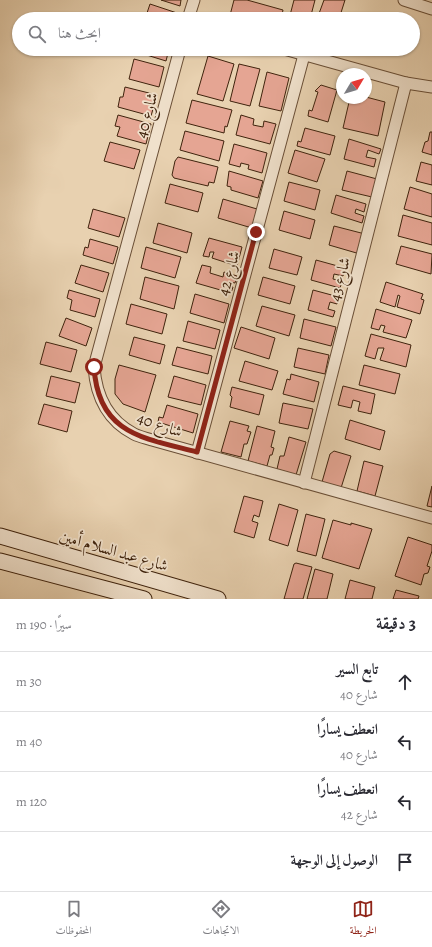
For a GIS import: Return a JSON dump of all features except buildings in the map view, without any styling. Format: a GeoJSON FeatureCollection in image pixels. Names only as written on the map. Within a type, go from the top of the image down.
{"type":"FeatureCollection","features":[{"type":"Feature","properties":{"kind":"street"},"geometry":{"type":"LineString","coordinates":[[190,12],[194,0]]}},
{"type":"Feature","properties":{"kind":"street"},"geometry":{"type":"LineString","coordinates":[[404,0],[432,9]]}},
{"type":"Feature","properties":{"kind":"street","name":"شارع 40"},"geometry":{"type":"LineString","coordinates":[[178,56],[94,367],[95,382],[99,397],[106,410],[119,424],[134,434],[432,518]]}},
{"type":"Feature","properties":{"kind":"street","name":"شارع 42"},"geometry":{"type":"LineString","coordinates":[[197,452],[304,56]]}},
{"type":"Feature","properties":{"kind":"street"},"geometry":{"type":"LineString","coordinates":[[308,56],[406,83],[432,87]]}},
{"type":"Feature","properties":{"kind":"street","name":"شارع 43"},"geometry":{"type":"LineString","coordinates":[[304,483],[406,83]]}},
{"type":"Feature","properties":{"kind":"street","name":"شارع عبد السلام أمين"},"geometry":{"type":"LineString","coordinates":[[0,536],[218,599]]}},
{"type":"Feature","properties":{"kind":"street"},"geometry":{"type":"LineString","coordinates":[[22,567],[15,560],[15,552],[20,546],[28,544]]}},
{"type":"Feature","properties":{"kind":"street"},"geometry":{"type":"LineString","coordinates":[[0,561],[144,599]]}},
{"type":"Feature","properties":{"kind":"route"},"geometry":{"type":"LineString","coordinates":[[94,367],[95,382],[99,397],[106,410],[119,424],[134,434],[197,452],[256,232]]}}]}
